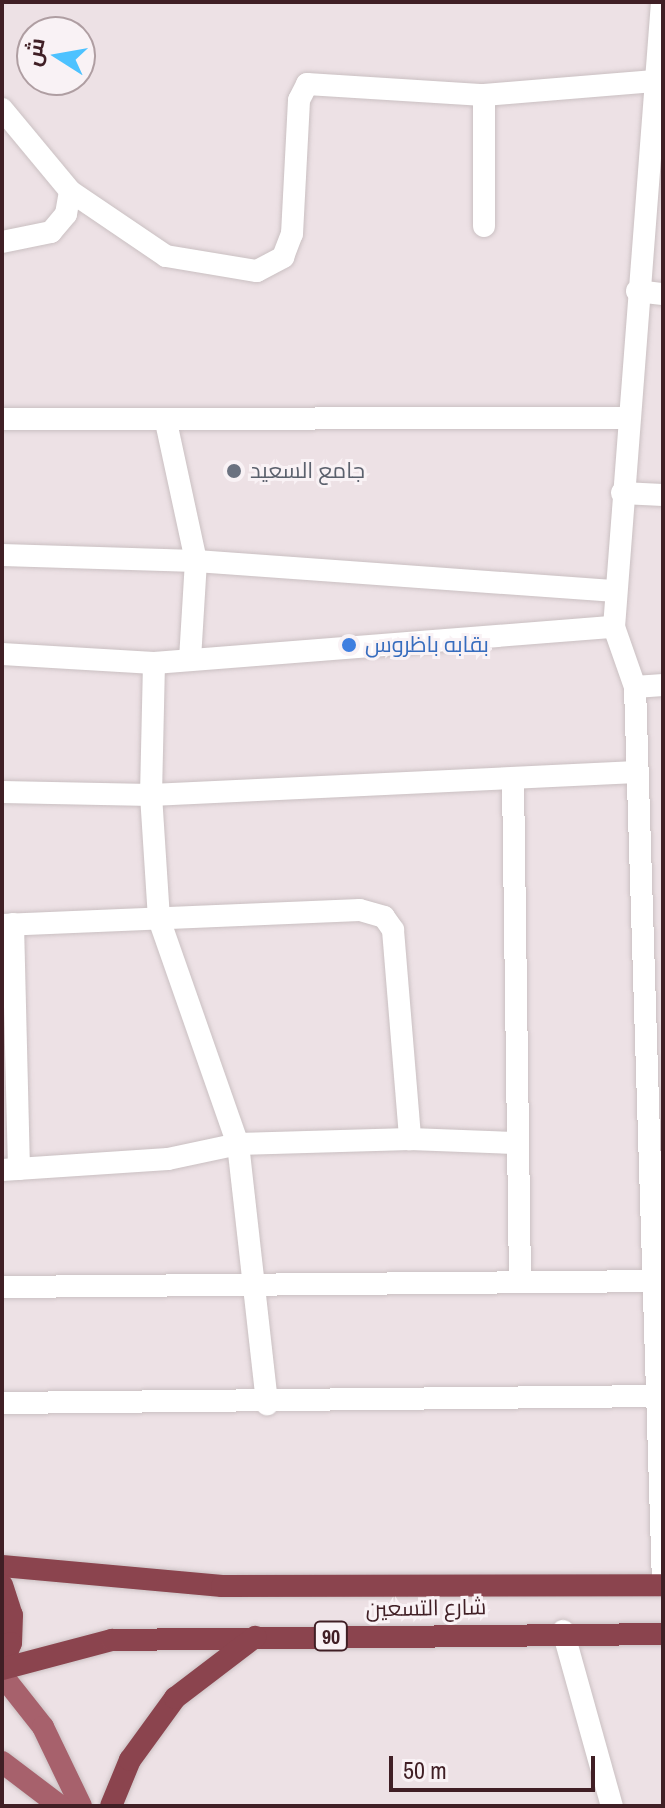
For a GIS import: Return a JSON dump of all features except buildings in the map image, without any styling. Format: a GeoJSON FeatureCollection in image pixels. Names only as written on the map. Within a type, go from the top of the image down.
{"type":"FeatureCollection","features":[{"type":"Feature","properties":{"kind":"highway","name":"شارع التسعين"},"geometry":{"type":"LineString","coordinates":[[2,1566],[222,1586],[663,1585]]}},
{"type":"Feature","properties":{"kind":"highway"},"geometry":{"type":"LineString","coordinates":[[2,1585],[12,1615],[11,1643],[2,1670]]}},
{"type":"Feature","properties":{"kind":"highway","name":"شارع التسعين"},"geometry":{"type":"LineString","coordinates":[[2,1670],[112,1640],[563,1631],[663,1634]]}},
{"type":"Feature","properties":{"kind":"highway"},"geometry":{"type":"LineString","coordinates":[[111,1806],[130,1760],[175,1698],[255,1637]]}},
{"type":"Feature","properties":{"kind":"main road"},"geometry":{"type":"LineString","coordinates":[[2,1670],[43,1727],[81,1806]]}},
{"type":"Feature","properties":{"kind":"main road"},"geometry":{"type":"LineString","coordinates":[[2,1762],[60,1806]]}},
{"type":"Feature","properties":{"kind":"street"},"geometry":{"type":"LineString","coordinates":[[662,2],[627,418],[614,627],[635,687],[661,1396],[663,1585]]}},
{"type":"Feature","properties":{"kind":"street"},"geometry":{"type":"LineString","coordinates":[[2,109],[70,191],[166,256],[257,271],[283,257],[292,234],[299,100],[307,84],[484,95],[654,81]]}},
{"type":"Feature","properties":{"kind":"street"},"geometry":{"type":"LineString","coordinates":[[484,95],[484,226]]}},
{"type":"Feature","properties":{"kind":"street"},"geometry":{"type":"LineString","coordinates":[[2,242],[51,232],[66,214],[70,191]]}},
{"type":"Feature","properties":{"kind":"street"},"geometry":{"type":"LineString","coordinates":[[637,291],[663,294]]}},
{"type":"Feature","properties":{"kind":"street"},"geometry":{"type":"LineString","coordinates":[[2,419],[166,422],[627,418]]}},
{"type":"Feature","properties":{"kind":"street"},"geometry":{"type":"LineString","coordinates":[[166,422],[196,561],[190,660]]}},
{"type":"Feature","properties":{"kind":"street"},"geometry":{"type":"LineString","coordinates":[[622,493],[663,495]]}},
{"type":"Feature","properties":{"kind":"street"},"geometry":{"type":"LineString","coordinates":[[2,555],[196,561],[616,591]]}},
{"type":"Feature","properties":{"kind":"street"},"geometry":{"type":"LineString","coordinates":[[2,654],[154,663],[614,627]]}},
{"type":"Feature","properties":{"kind":"street"},"geometry":{"type":"LineString","coordinates":[[154,663],[151,795],[159,919],[238,1144],[257,1283],[267,1404]]}},
{"type":"Feature","properties":{"kind":"street"},"geometry":{"type":"LineString","coordinates":[[635,687],[663,685]]}},
{"type":"Feature","properties":{"kind":"street"},"geometry":{"type":"LineString","coordinates":[[2,792],[151,795],[636,772]]}},
{"type":"Feature","properties":{"kind":"street"},"geometry":{"type":"LineString","coordinates":[[513,779],[520,1279]]}},
{"type":"Feature","properties":{"kind":"street"},"geometry":{"type":"LineString","coordinates":[[410,1139],[393,930],[384,917],[360,910],[8,925],[10,1170],[168,1159],[238,1144],[410,1139],[516,1143]]}},
{"type":"Feature","properties":{"kind":"street"},"geometry":{"type":"LineString","coordinates":[[2,1287],[520,1279],[656,1282]]}},
{"type":"Feature","properties":{"kind":"street"},"geometry":{"type":"LineString","coordinates":[[2,1403],[267,1404],[661,1396]]}},
{"type":"Feature","properties":{"kind":"street"},"geometry":{"type":"LineString","coordinates":[[563,1631],[612,1806]]}},
{"type":"Feature","properties":{"kind":"place","name":"جامع السعيد"},"geometry":{"type":"Point","coordinates":[234,471]}},
{"type":"Feature","properties":{"kind":"place","name":"بقابه باظروس"},"geometry":{"type":"Point","coordinates":[349,645]}}]}
